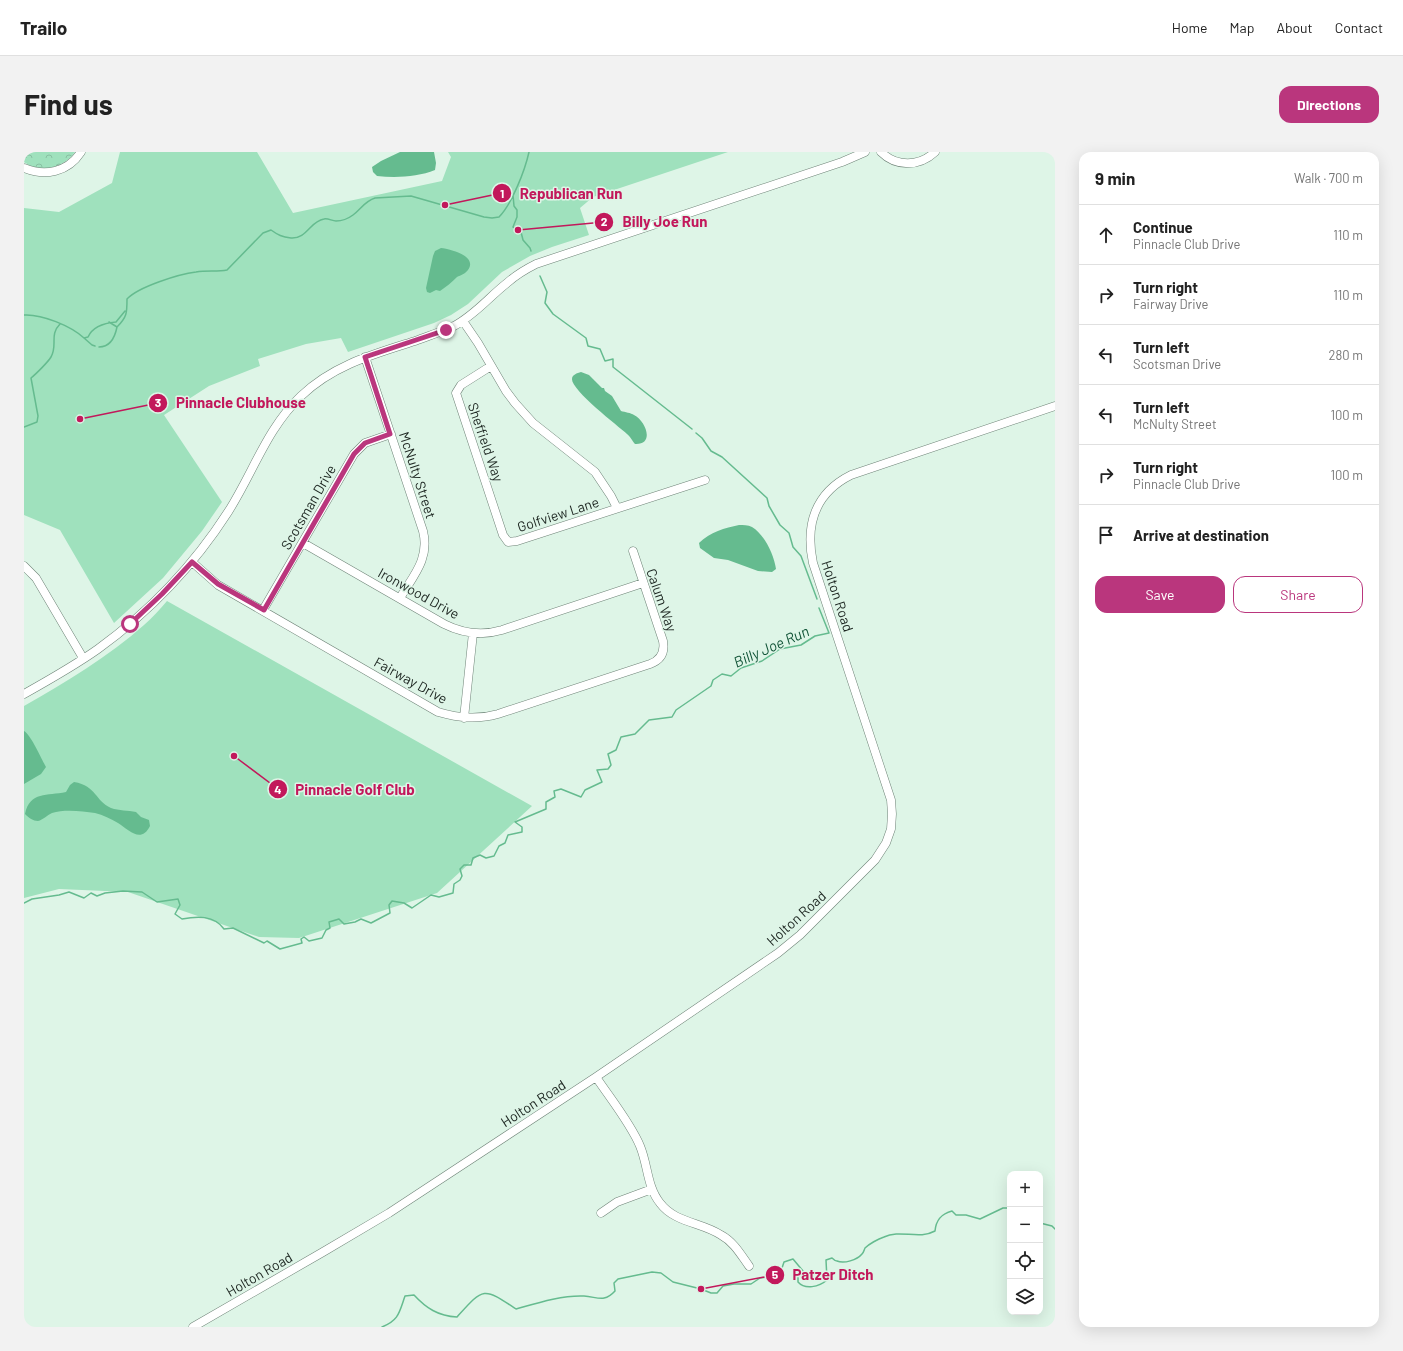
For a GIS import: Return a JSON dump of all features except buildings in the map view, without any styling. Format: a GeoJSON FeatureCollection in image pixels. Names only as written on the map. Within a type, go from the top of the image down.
{"type":"FeatureCollection","features":[{"type":"Feature","properties":{"kind":"street"},"geometry":{"type":"LineString","coordinates":[[24,168],[40,173],[57,171],[72,162],[81,152]]}},
{"type":"Feature","properties":{"kind":"street"},"geometry":{"type":"LineString","coordinates":[[24,694],[97,649],[135,619],[162,594],[192,562],[217,529],[240,492],[272,431],[289,408],[301,396],[326,376],[365,357],[434,334],[463,320],[477,310],[508,282],[536,264],[842,162],[864,152]]}},
{"type":"Feature","properties":{"kind":"street"},"geometry":{"type":"LineString","coordinates":[[881,152],[898,163],[910,164],[925,160],[935,152]]}},
{"type":"Feature","properties":{"kind":"street"},"geometry":{"type":"LineString","coordinates":[[463,320],[506,391],[524,414],[552,439],[595,472],[617,508]]}},
{"type":"Feature","properties":{"kind":"street","name":"McNulty Street"},"geometry":{"type":"LineString","coordinates":[[365,357],[423,531],[425,542],[424,555],[421,563],[400,598]]}},
{"type":"Feature","properties":{"kind":"street","name":"Sheffield Way"},"geometry":{"type":"LineString","coordinates":[[491,366],[461,385],[456,392],[498,520],[507,540]]}},
{"type":"Feature","properties":{"kind":"street","name":"Holton Road"},"geometry":{"type":"LineString","coordinates":[[193,1327],[389,1213],[596,1077],[778,953],[800,935],[868,869],[881,852],[891,829],[891,800],[825,602],[811,555],[811,524],[816,508],[827,492],[838,482],[858,472],[1055,406]]}},
{"type":"Feature","properties":{"kind":"street","name":"Scotsman Drive"},"geometry":{"type":"LineString","coordinates":[[264,610],[354,454],[368,441],[390,434]]}},
{"type":"Feature","properties":{"kind":"street","name":"Golfview Lane"},"geometry":{"type":"LineString","coordinates":[[507,540],[512,542],[516,541],[705,480]]}},
{"type":"Feature","properties":{"kind":"street","name":"Ironwood Drive"},"geometry":{"type":"LineString","coordinates":[[303,542],[450,627],[473,633],[486,633],[502,630],[643,583]]}},
{"type":"Feature","properties":{"kind":"street","name":"Calum Way"},"geometry":{"type":"LineString","coordinates":[[633,551],[663,641],[664,649],[661,657]]}},
{"type":"Feature","properties":{"kind":"street","name":"Fairway Drive"},"geometry":{"type":"LineString","coordinates":[[192,562],[218,584],[438,712],[464,718],[483,718],[498,714],[654,663],[661,657]]}},
{"type":"Feature","properties":{"kind":"street"},"geometry":{"type":"LineString","coordinates":[[24,566],[36,578],[83,658]]}},
{"type":"Feature","properties":{"kind":"street"},"geometry":{"type":"LineString","coordinates":[[464,718],[473,633]]}},
{"type":"Feature","properties":{"kind":"street"},"geometry":{"type":"LineString","coordinates":[[596,1077],[637,1138],[646,1162],[652,1189],[660,1203],[672,1215],[711,1230],[728,1239],[749,1266]]}},
{"type":"Feature","properties":{"kind":"street"},"geometry":{"type":"LineString","coordinates":[[601,1213],[617,1202],[652,1189]]}},
{"type":"Feature","properties":{"kind":"green space"},"geometry":{"type":"Polygon","coordinates":[[[24,152],[75,152],[69,159],[60,164],[51,168],[42,169],[33,167],[24,162],[24,152]]]}},
{"type":"Feature","properties":{"kind":"green space"},"geometry":{"type":"Polygon","coordinates":[[[120,152],[257,152],[293,213],[442,181],[451,157],[448,152],[728,152],[593,197],[580,208],[589,235],[530,256],[502,272],[468,304],[451,315],[434,323],[348,352],[341,338],[306,344],[258,359],[260,366],[209,386],[164,415],[222,502],[202,531],[163,578],[114,623],[60,530],[24,515],[24,208],[59,212],[112,183],[120,152]]]}},
{"type":"Feature","properties":{"kind":"green space"},"geometry":{"type":"Polygon","coordinates":[[[167,601],[532,806],[437,893],[299,938],[259,937],[128,892],[59,889],[24,898],[24,706],[71,678],[116,648],[147,622],[167,601]]]}},
{"type":"Feature","properties":{"kind":"shaded area"},"geometry":{"type":"Polygon","coordinates":[[[400,152],[434,152],[436,163],[435,170],[414,176],[399,177],[377,176],[373,172],[372,167],[400,152]]]}},
{"type":"Feature","properties":{"kind":"shaded area"},"geometry":{"type":"Polygon","coordinates":[[[441,248],[462,254],[469,261],[470,265],[466,272],[457,277],[440,291],[436,290],[430,293],[427,292],[426,288],[433,256],[435,251],[441,248]]]}},
{"type":"Feature","properties":{"kind":"shaded area"},"geometry":{"type":"Polygon","coordinates":[[[581,372],[589,375],[602,388],[604,388],[605,391],[612,396],[621,411],[634,415],[642,422],[645,427],[647,437],[645,441],[635,444],[628,435],[596,408],[579,391],[572,378],[574,375],[581,372]]]}},
{"type":"Feature","properties":{"kind":"shaded area"},"geometry":{"type":"Polygon","coordinates":[[[739,525],[747,525],[752,527],[761,535],[771,552],[776,569],[772,572],[758,571],[728,560],[714,558],[700,548],[699,543],[713,533],[739,525]]]}},
{"type":"Feature","properties":{"kind":"shaded area"},"geometry":{"type":"Polygon","coordinates":[[[24,731],[33,742],[46,767],[41,774],[24,784],[24,731]]]}},
{"type":"Feature","properties":{"kind":"shaded area"},"geometry":{"type":"Polygon","coordinates":[[[74,782],[82,784],[92,790],[102,802],[111,808],[136,812],[141,817],[149,820],[150,826],[143,834],[139,835],[131,832],[110,819],[95,813],[62,811],[52,813],[38,821],[31,819],[25,814],[27,807],[35,798],[66,792],[70,785],[74,782]]]}},
{"type":"Feature","properties":{"kind":"waterway"},"geometry":{"type":"LineString","coordinates":[[109,322],[117,327],[126,314],[127,299],[132,294],[140,290],[170,278],[189,273],[227,270],[263,233],[271,230],[283,236],[296,238],[305,233],[319,220],[343,220],[356,213],[366,203],[375,198],[411,196],[484,217],[499,217],[509,204],[529,152]]}},
{"type":"Feature","properties":{"kind":"waterway","name":"Billy Joe Run"},"geometry":{"type":"LineString","coordinates":[[513,195],[514,206],[517,210],[517,217],[513,227],[521,232],[523,240],[531,251]]}},
{"type":"Feature","properties":{"kind":"waterway","name":"Billy Joe Run"},"geometry":{"type":"LineString","coordinates":[[540,276],[547,292],[545,303],[553,314],[586,338],[588,346],[600,349],[605,361],[613,359],[613,367],[692,429]]}},
{"type":"Feature","properties":{"kind":"waterway"},"geometry":{"type":"LineString","coordinates":[[24,315],[39,316],[64,325],[84,338],[88,337],[90,333],[99,326],[116,322],[125,311]]}},
{"type":"Feature","properties":{"kind":"waterway"},"geometry":{"type":"LineString","coordinates":[[24,427],[37,422],[38,416],[31,378],[51,357],[54,348],[55,332],[60,324]]}},
{"type":"Feature","properties":{"kind":"waterway"},"geometry":{"type":"LineString","coordinates":[[99,347],[103,347],[111,341],[117,327]]}},
{"type":"Feature","properties":{"kind":"waterway"},"geometry":{"type":"LineString","coordinates":[[84,338],[95,346]]}},
{"type":"Feature","properties":{"kind":"waterway","name":"Billy Joe Run"},"geometry":{"type":"LineString","coordinates":[[696,433],[702,438],[711,451],[722,457],[767,498],[769,506],[780,525],[789,533],[793,547],[801,556],[817,599]]}},
{"type":"Feature","properties":{"kind":"waterway","name":"Billy Joe Run"},"geometry":{"type":"LineString","coordinates":[[24,903],[32,899],[69,892],[84,898],[91,893],[97,896],[105,893],[123,891],[142,892],[157,902],[178,899],[180,905],[175,914],[182,919],[193,917],[210,919],[220,924],[224,929],[233,928],[264,943],[267,941],[280,949],[302,943],[301,939],[304,937],[309,941],[322,938],[326,930],[330,928],[329,922],[339,919],[344,924],[361,919],[371,923],[390,913],[389,905],[392,901],[404,903],[412,908],[431,895],[439,897],[453,893],[454,884],[460,880],[462,876],[460,869],[464,865],[471,865],[473,858],[480,855],[486,858],[494,856],[499,846],[505,843],[508,835],[522,832],[522,827],[515,822],[546,809],[546,802],[555,797],[554,791],[561,789],[581,797],[585,790],[602,782],[597,770],[608,769],[611,765],[608,754],[616,750],[621,737],[635,734],[649,720],[672,717],[676,710],[711,686],[713,680],[722,674],[731,676],[741,668],[762,661],[780,649],[801,645],[815,636],[829,633],[819,608]]}},
{"type":"Feature","properties":{"kind":"waterway"},"geometry":{"type":"LineString","coordinates":[[382,1327],[392,1322],[398,1315],[405,1296],[414,1295],[423,1304],[438,1313],[457,1317],[479,1295],[490,1294],[516,1309],[567,1297],[584,1296],[604,1298],[611,1295],[615,1291],[614,1283],[618,1279],[652,1272],[661,1273],[673,1282],[711,1293],[717,1293],[723,1286],[734,1284],[751,1284],[760,1278],[774,1276],[781,1271],[784,1262],[793,1259],[803,1271],[798,1276],[798,1282],[804,1286],[812,1287],[827,1280],[826,1260],[832,1258],[840,1262],[854,1260],[864,1252],[867,1246],[890,1235],[929,1234],[935,1231],[940,1218],[952,1211],[956,1215],[966,1215],[980,1219],[1003,1208],[1007,1208]]}},
{"type":"Feature","properties":{"kind":"waterway"},"geometry":{"type":"LineString","coordinates":[[1043,1224],[1052,1226],[1055,1229]]}},
{"type":"Feature","properties":{"kind":"place","name":"Republican Run"},"geometry":{"type":"Point","coordinates":[445,205]}},
{"type":"Feature","properties":{"kind":"place","name":"Billy Joe Run"},"geometry":{"type":"Point","coordinates":[518,230]}},
{"type":"Feature","properties":{"kind":"place","name":"Pinnacle Clubhouse"},"geometry":{"type":"Point","coordinates":[80,419]}},
{"type":"Feature","properties":{"kind":"place","name":"Pinnacle Golf Club"},"geometry":{"type":"Point","coordinates":[234,756]}},
{"type":"Feature","properties":{"kind":"place","name":"Patzer Ditch"},"geometry":{"type":"Point","coordinates":[701,1289]}},
{"type":"Feature","properties":{"kind":"route"},"geometry":{"type":"LineString","coordinates":[[130,624],[162,594],[192,562],[218,584],[264,610],[354,454],[365,443],[390,434],[365,357],[446,330]]}}]}
